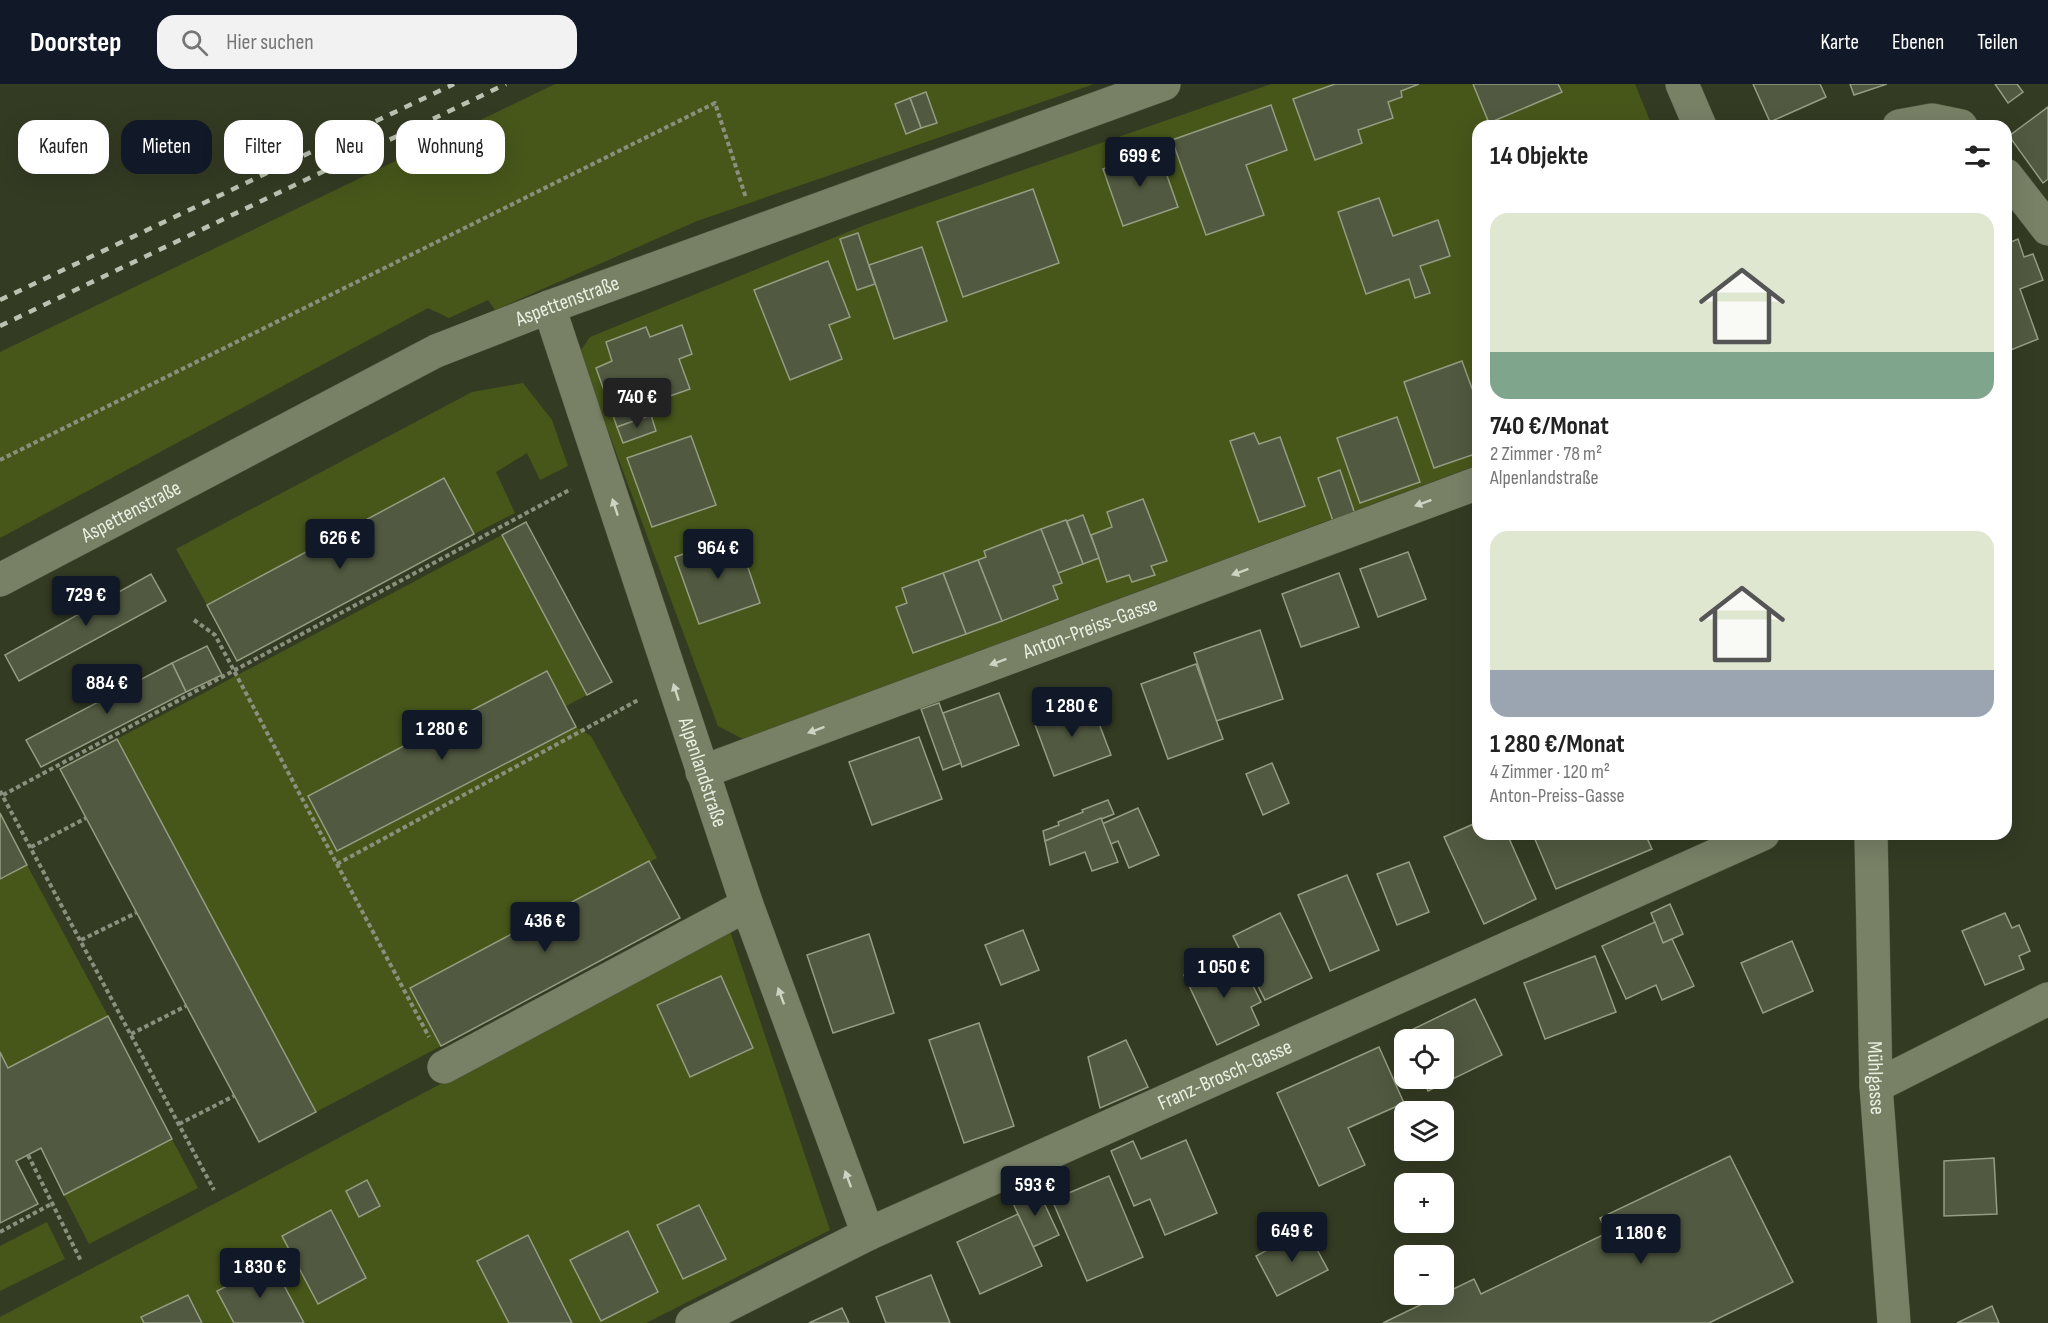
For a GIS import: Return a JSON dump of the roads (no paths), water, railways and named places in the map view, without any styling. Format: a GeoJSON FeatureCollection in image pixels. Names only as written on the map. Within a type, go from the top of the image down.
{"type":"FeatureCollection","features":[{"type":"Feature","properties":{"kind":"street","name":"Aspettenstraße"},"geometry":{"type":"LineString","coordinates":[[0,580],[436,351],[549,307],[1164,84]]}},
{"type":"Feature","properties":{"kind":"street"},"geometry":{"type":"LineString","coordinates":[[2012,183],[2048,229]]}},
{"type":"Feature","properties":{"kind":"street","name":"Alpenlandstraße"},"geometry":{"type":"LineString","coordinates":[[549,307],[747,905],[868,1234]]}},
{"type":"Feature","properties":{"kind":"street","name":"Anton-Preiss-Gasse"},"geometry":{"type":"LineString","coordinates":[[702,772],[1472,485]]}},
{"type":"Feature","properties":{"kind":"street","name":"Franz-Brosch-Gasse"},"geometry":{"type":"LineString","coordinates":[[692,1323],[868,1234],[1750,840]]}},
{"type":"Feature","properties":{"kind":"street","name":"Mühlgasse"},"geometry":{"type":"LineString","coordinates":[[1871,840],[1876,1086],[1894,1323]]}},
{"type":"Feature","properties":{"kind":"street"},"geometry":{"type":"LineString","coordinates":[[444,1067],[747,905]]}},
{"type":"Feature","properties":{"kind":"street"},"geometry":{"type":"LineString","coordinates":[[1876,1086],[2048,999]]}},
{"type":"Feature","properties":{"kind":"railway"},"geometry":{"type":"LineString","coordinates":[[0,300],[454,84]]}},
{"type":"Feature","properties":{"kind":"railway"},"geometry":{"type":"LineString","coordinates":[[0,326],[506,84]]}}]}
